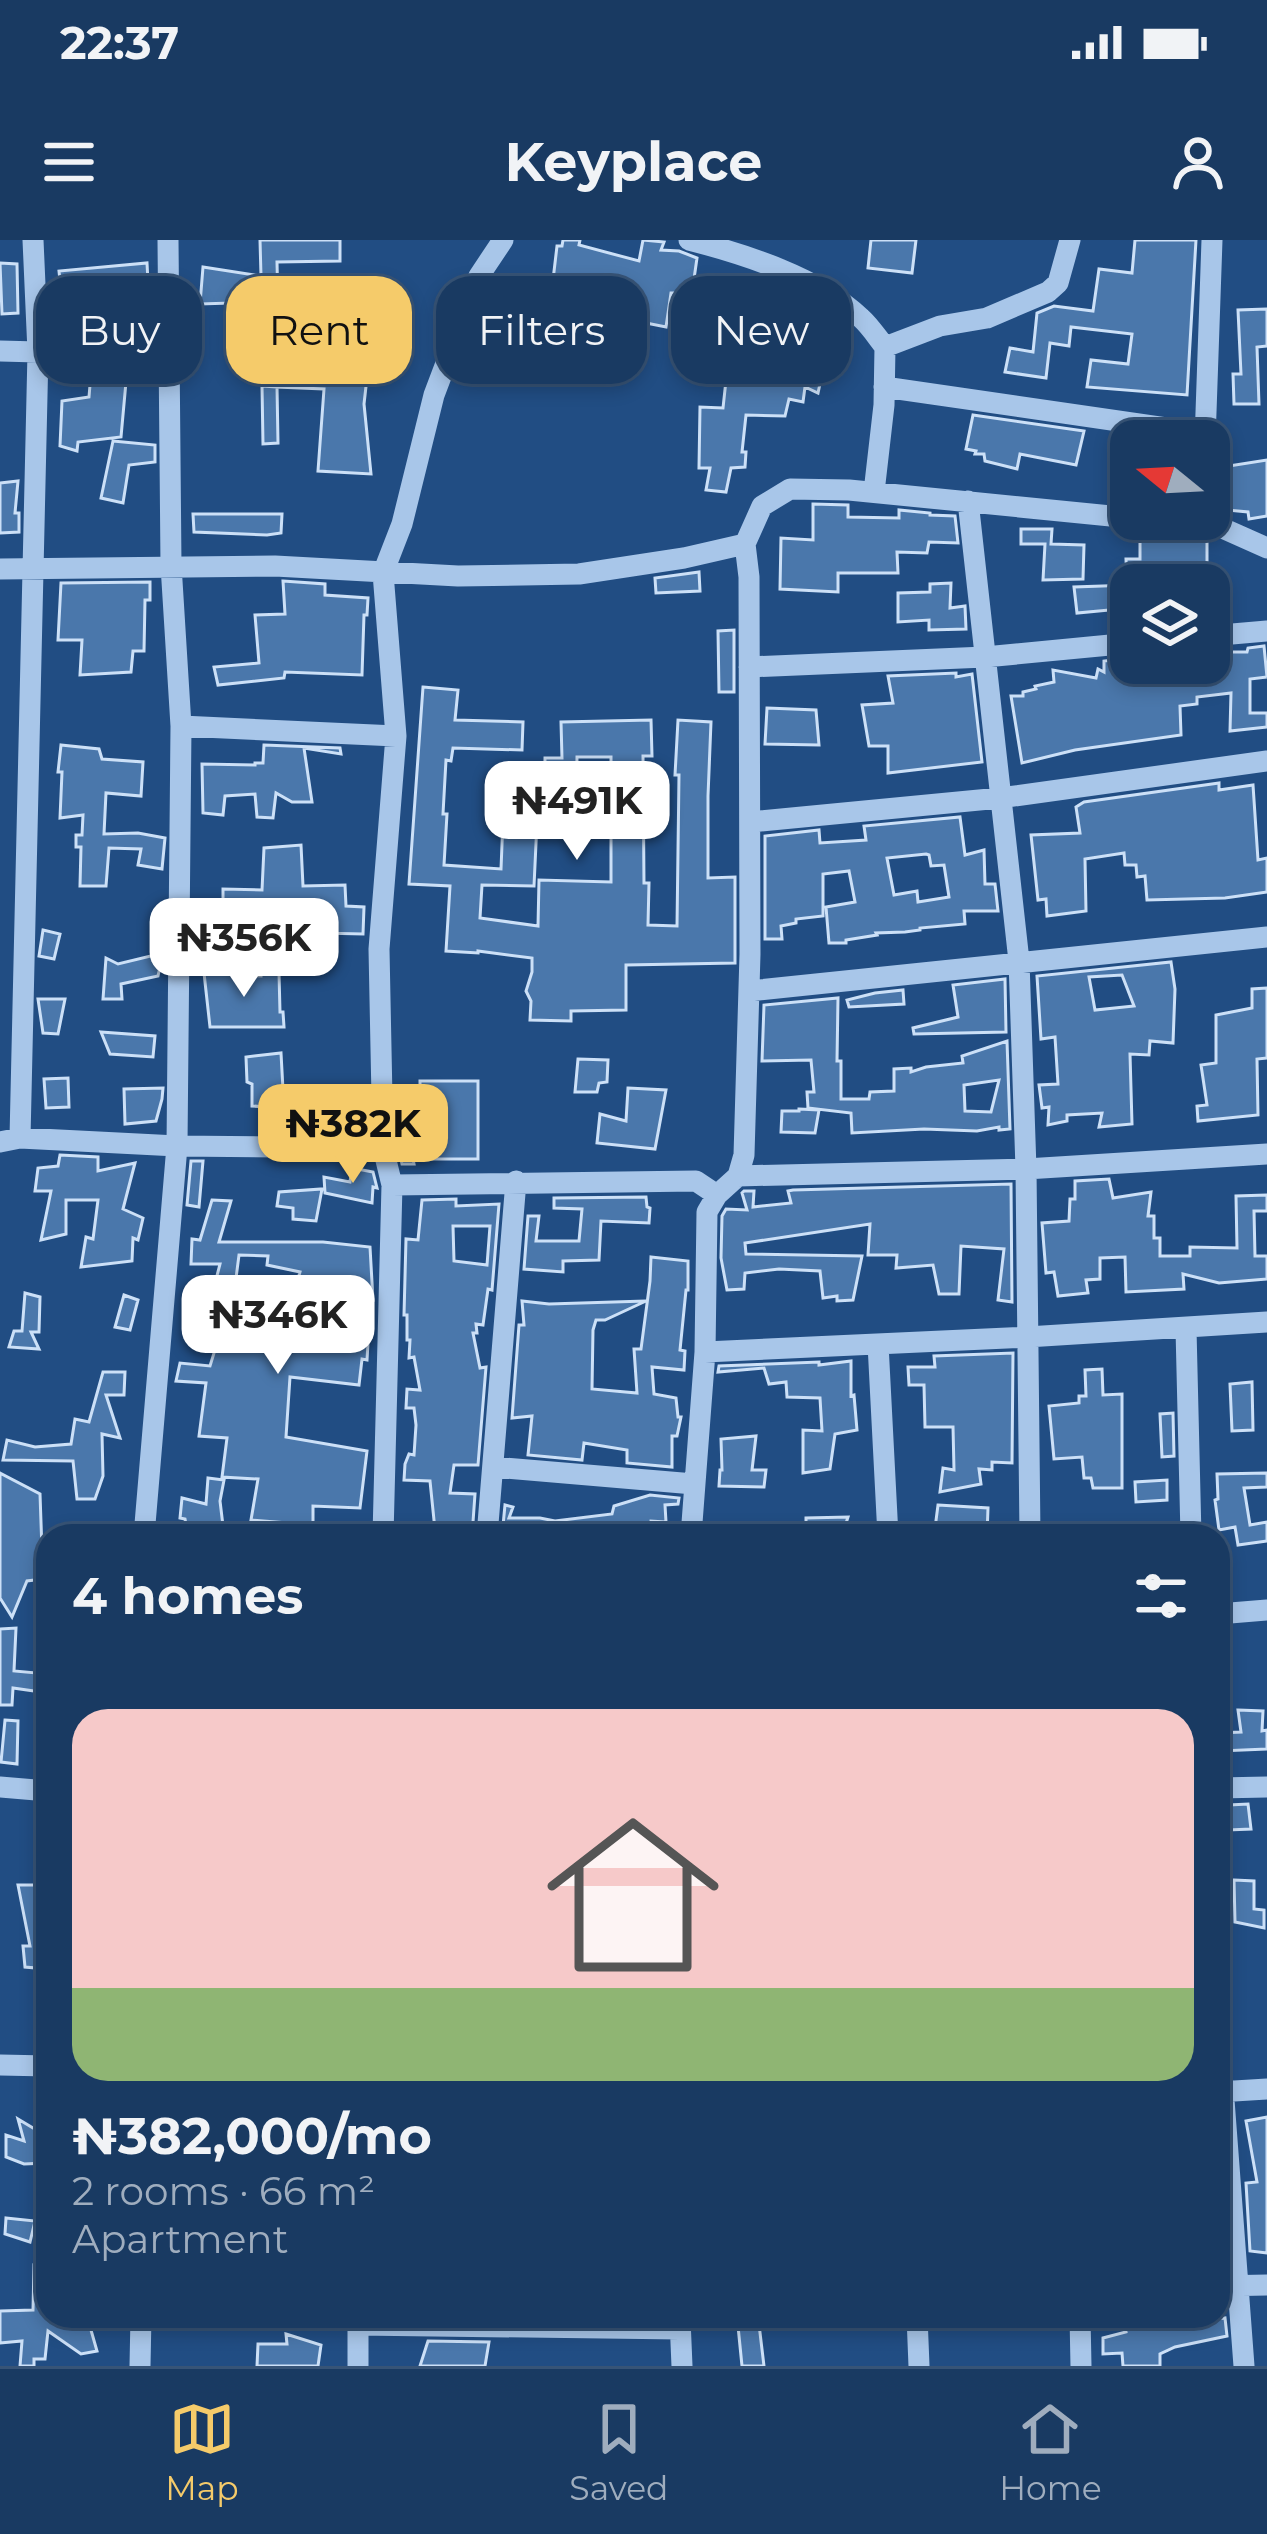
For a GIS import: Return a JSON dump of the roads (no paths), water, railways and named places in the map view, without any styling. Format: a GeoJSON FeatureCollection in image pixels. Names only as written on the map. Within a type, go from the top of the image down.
{"type":"FeatureCollection","features":[{"type":"Feature","properties":{"kind":"street"},"geometry":{"type":"LineString","coordinates":[[33,240],[36,307]]}},
{"type":"Feature","properties":{"kind":"street"},"geometry":{"type":"LineString","coordinates":[[145,1524],[177,1146],[181,726],[171,565],[169,240]]}},
{"type":"Feature","properties":{"kind":"street"},"geometry":{"type":"LineString","coordinates":[[383,1524],[392,1185],[383,1148],[379,950],[396,736],[383,573],[402,524],[434,395],[479,276],[503,240]]}},
{"type":"Feature","properties":{"kind":"street"},"geometry":{"type":"LineString","coordinates":[[688,240],[752,256],[819,290],[860,316],[885,347],[874,492]]}},
{"type":"Feature","properties":{"kind":"street"},"geometry":{"type":"LineString","coordinates":[[885,347],[940,326],[987,318],[1048,292],[1058,284],[1070,240]]}},
{"type":"Feature","properties":{"kind":"street"},"geometry":{"type":"LineString","coordinates":[[1197,420],[1212,240]]}},
{"type":"Feature","properties":{"kind":"street"},"geometry":{"type":"LineString","coordinates":[[0,351],[36,352]]}},
{"type":"Feature","properties":{"kind":"street"},"geometry":{"type":"LineString","coordinates":[[37,384],[10,1140],[383,1148]]}},
{"type":"Feature","properties":{"kind":"street"},"geometry":{"type":"LineString","coordinates":[[884,387],[1110,422]]}},
{"type":"Feature","properties":{"kind":"street"},"geometry":{"type":"LineString","coordinates":[[692,1524],[705,1352],[707,1212],[738,1176],[744,1154],[750,822],[745,544],[762,506],[790,489],[874,492],[1110,516]]}},
{"type":"Feature","properties":{"kind":"street"},"geometry":{"type":"LineString","coordinates":[[968,501],[1018,962],[1026,1169],[1030,1524]]}},
{"type":"Feature","properties":{"kind":"street"},"geometry":{"type":"LineString","coordinates":[[1230,531],[1267,548]]}},
{"type":"Feature","properties":{"kind":"street"},"geometry":{"type":"LineString","coordinates":[[0,569],[171,565],[458,576],[579,574],[745,544]]}},
{"type":"Feature","properties":{"kind":"street"},"geometry":{"type":"LineString","coordinates":[[1230,634],[1267,631]]}},
{"type":"Feature","properties":{"kind":"street"},"geometry":{"type":"LineString","coordinates":[[749,667],[985,657],[1110,646]]}},
{"type":"Feature","properties":{"kind":"street"},"geometry":{"type":"LineString","coordinates":[[181,726],[396,736]]}},
{"type":"Feature","properties":{"kind":"street"},"geometry":{"type":"LineString","coordinates":[[750,822],[1000,798],[1267,761]]}},
{"type":"Feature","properties":{"kind":"street"},"geometry":{"type":"LineString","coordinates":[[749,991],[1267,937]]}},
{"type":"Feature","properties":{"kind":"street"},"geometry":{"type":"LineString","coordinates":[[738,1176],[1026,1169],[1267,1154]]}},
{"type":"Feature","properties":{"kind":"street"},"geometry":{"type":"LineString","coordinates":[[488,1524],[516,1181]]}},
{"type":"Feature","properties":{"kind":"street"},"geometry":{"type":"LineString","coordinates":[[392,1185],[696,1181],[717,1195]]}},
{"type":"Feature","properties":{"kind":"street"},"geometry":{"type":"LineString","coordinates":[[705,1352],[1267,1322]]}},
{"type":"Feature","properties":{"kind":"street"},"geometry":{"type":"LineString","coordinates":[[1186,1329],[1191,1524]]}},
{"type":"Feature","properties":{"kind":"street"},"geometry":{"type":"LineString","coordinates":[[878,1344],[887,1524]]}},
{"type":"Feature","properties":{"kind":"street"},"geometry":{"type":"LineString","coordinates":[[494,1467],[694,1484]]}},
{"type":"Feature","properties":{"kind":"street"},"geometry":{"type":"LineString","coordinates":[[1230,1613],[1267,1610]]}},
{"type":"Feature","properties":{"kind":"street"},"geometry":{"type":"LineString","coordinates":[[0,1787],[36,1790]]}},
{"type":"Feature","properties":{"kind":"street"},"geometry":{"type":"LineString","coordinates":[[1230,1788],[1267,1787]]}},
{"type":"Feature","properties":{"kind":"street"},"geometry":{"type":"LineString","coordinates":[[0,2065],[36,2066]]}},
{"type":"Feature","properties":{"kind":"street"},"geometry":{"type":"LineString","coordinates":[[1230,2092],[1267,2090]]}},
{"type":"Feature","properties":{"kind":"street"},"geometry":{"type":"LineString","coordinates":[[1230,2286],[1267,2285]]}},
{"type":"Feature","properties":{"kind":"street"},"geometry":{"type":"LineString","coordinates":[[1230,2296],[1244,2366]]}},
{"type":"Feature","properties":{"kind":"street"},"geometry":{"type":"LineString","coordinates":[[140,2366],[141,2328]]}},
{"type":"Feature","properties":{"kind":"street"},"geometry":{"type":"LineString","coordinates":[[358,2328],[358,2366]]}},
{"type":"Feature","properties":{"kind":"street"},"geometry":{"type":"LineString","coordinates":[[680,2328],[682,2366]]}},
{"type":"Feature","properties":{"kind":"street"},"geometry":{"type":"LineString","coordinates":[[917,2328],[919,2366]]}},
{"type":"Feature","properties":{"kind":"street"},"geometry":{"type":"LineString","coordinates":[[1080,2328],[1082,2366]]}}]}
